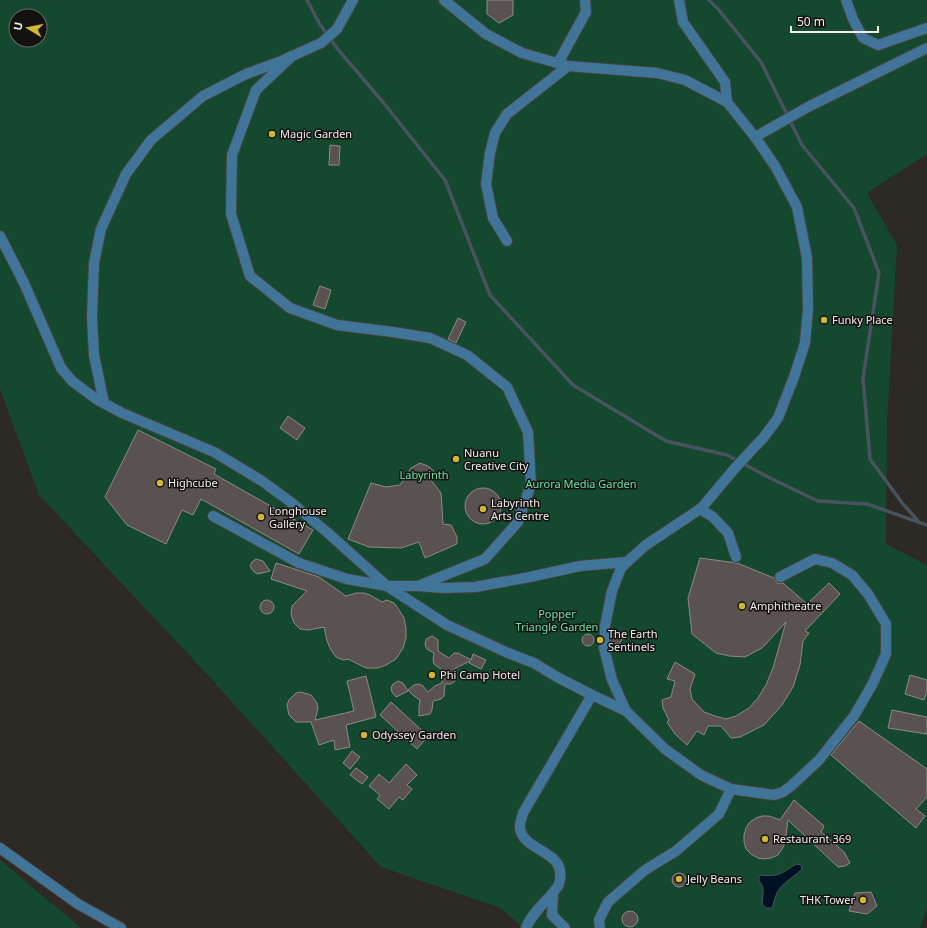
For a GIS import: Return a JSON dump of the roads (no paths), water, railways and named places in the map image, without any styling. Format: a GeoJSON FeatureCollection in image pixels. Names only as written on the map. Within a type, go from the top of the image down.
{"type":"FeatureCollection","features":[{"type":"Feature","properties":{"kind":"street"},"geometry":{"type":"LineString","coordinates":[[104,403],[94,356],[92,317],[94,263],[101,229],[126,174],[152,140],[203,96],[246,74],[321,44],[337,28],[353,0]]}},
{"type":"Feature","properties":{"kind":"street"},"geometry":{"type":"LineString","coordinates":[[444,0],[486,34],[522,53],[563,65],[657,73],[685,80],[727,102],[755,137],[775,166],[797,208],[807,258],[808,309],[805,343],[778,418],[764,437],[700,509],[646,545],[621,568],[612,591],[605,626],[604,648],[612,680],[626,711]]}},
{"type":"Feature","properties":{"kind":"street"},"geometry":{"type":"LineString","coordinates":[[507,241],[493,218],[486,184],[490,153],[495,133],[507,114],[563,65],[586,12],[585,0]]}},
{"type":"Feature","properties":{"kind":"street"},"geometry":{"type":"LineString","coordinates":[[679,0],[683,22],[725,82],[727,102]]}},
{"type":"Feature","properties":{"kind":"street"},"geometry":{"type":"LineString","coordinates":[[846,0],[863,38],[878,45],[927,28]]}},
{"type":"Feature","properties":{"kind":"street"},"geometry":{"type":"LineString","coordinates":[[755,137],[786,121],[808,107],[927,48]]}},
{"type":"Feature","properties":{"kind":"street"},"geometry":{"type":"LineString","coordinates":[[292,56],[256,90],[232,155],[232,214],[250,276],[290,308],[337,325],[430,338],[467,355],[507,386],[528,432],[531,484],[518,522],[485,559],[418,586]]}},
{"type":"Feature","properties":{"kind":"street"},"geometry":{"type":"LineString","coordinates":[[0,236],[24,283],[61,368],[72,381],[96,399],[122,413],[214,452],[262,481],[328,532],[387,586],[447,624],[508,653],[534,663],[592,696],[626,711],[665,749],[701,775],[731,789],[774,795],[783,792],[791,786],[819,760],[854,716],[872,685],[886,654],[886,624],[868,594],[852,575],[832,563],[815,559],[780,577]]}},
{"type":"Feature","properties":{"kind":"street"},"geometry":{"type":"LineString","coordinates":[[700,509],[713,517],[728,532],[736,557]]}},
{"type":"Feature","properties":{"kind":"street"},"geometry":{"type":"LineString","coordinates":[[213,516],[299,563],[347,579],[387,586],[444,588],[475,586],[530,577],[580,566],[627,562]]}},
{"type":"Feature","properties":{"kind":"street"},"geometry":{"type":"LineString","coordinates":[[526,928],[529,920],[559,885],[560,869],[552,856],[534,846],[523,837],[519,828],[523,813],[592,696]]}},
{"type":"Feature","properties":{"kind":"street"},"geometry":{"type":"LineString","coordinates":[[600,928],[599,920],[608,902],[644,870],[676,851],[719,814],[731,789]]}},
{"type":"Feature","properties":{"kind":"street"},"geometry":{"type":"LineString","coordinates":[[0,848],[78,904],[120,928]]}},
{"type":"Feature","properties":{"kind":"street"},"geometry":{"type":"LineString","coordinates":[[553,892],[552,916],[565,928]]}},
{"type":"Feature","properties":{"kind":"water"},"geometry":{"type":"Polygon","coordinates":[[[796,864],[801,865],[802,869],[779,890],[772,908],[766,908],[762,904],[763,889],[759,881],[759,875],[771,876],[779,874],[796,864]]]}},
{"type":"Feature","properties":{"kind":"waterway"},"geometry":{"type":"LineString","coordinates":[[307,0],[319,23],[336,47],[382,101],[445,180],[490,295],[573,385],[666,441],[727,455],[818,501],[867,504],[927,525]]}},
{"type":"Feature","properties":{"kind":"waterway"},"geometry":{"type":"LineString","coordinates":[[709,0],[761,62],[802,145],[854,208],[879,273],[863,378],[870,459],[903,504],[920,523]]}},
{"type":"Feature","properties":{"kind":"place","name":"Magic Garden"},"geometry":{"type":"Point","coordinates":[272,134]}},
{"type":"Feature","properties":{"kind":"place","name":"Funky Place"},"geometry":{"type":"Point","coordinates":[824,320]}},
{"type":"Feature","properties":{"kind":"place","name":"Nuanu Creative City"},"geometry":{"type":"Point","coordinates":[456,459]}},
{"type":"Feature","properties":{"kind":"place","name":"Highcube"},"geometry":{"type":"Point","coordinates":[160,483]}},
{"type":"Feature","properties":{"kind":"place","name":"Labyrinth Arts Centre"},"geometry":{"type":"Point","coordinates":[483,509]}},
{"type":"Feature","properties":{"kind":"place","name":"Longhouse Gallery"},"geometry":{"type":"Point","coordinates":[261,517]}},
{"type":"Feature","properties":{"kind":"place","name":"Amphitheatre"},"geometry":{"type":"Point","coordinates":[742,606]}},
{"type":"Feature","properties":{"kind":"place","name":"The Earth Sentinels"},"geometry":{"type":"Point","coordinates":[600,640]}},
{"type":"Feature","properties":{"kind":"place","name":"Phi Camp Hotel"},"geometry":{"type":"Point","coordinates":[432,675]}},
{"type":"Feature","properties":{"kind":"place","name":"Odyssey Garden"},"geometry":{"type":"Point","coordinates":[364,735]}},
{"type":"Feature","properties":{"kind":"place","name":"Restaurant 369"},"geometry":{"type":"Point","coordinates":[765,839]}},
{"type":"Feature","properties":{"kind":"place","name":"Jelly Beans"},"geometry":{"type":"Point","coordinates":[679,879]}},
{"type":"Feature","properties":{"kind":"place","name":"THK Tower"},"geometry":{"type":"Point","coordinates":[863,900]}},
{"type":"Feature","properties":{"kind":"park label","name":"Labyrinth"},"geometry":{"type":"Point","coordinates":[424,475]}},
{"type":"Feature","properties":{"kind":"park label","name":"Aurora Media Garden"},"geometry":{"type":"Point","coordinates":[581,484]}},
{"type":"Feature","properties":{"kind":"park label","name":"Popper Triangle Garden"},"geometry":{"type":"Point","coordinates":[557,620]}}]}
